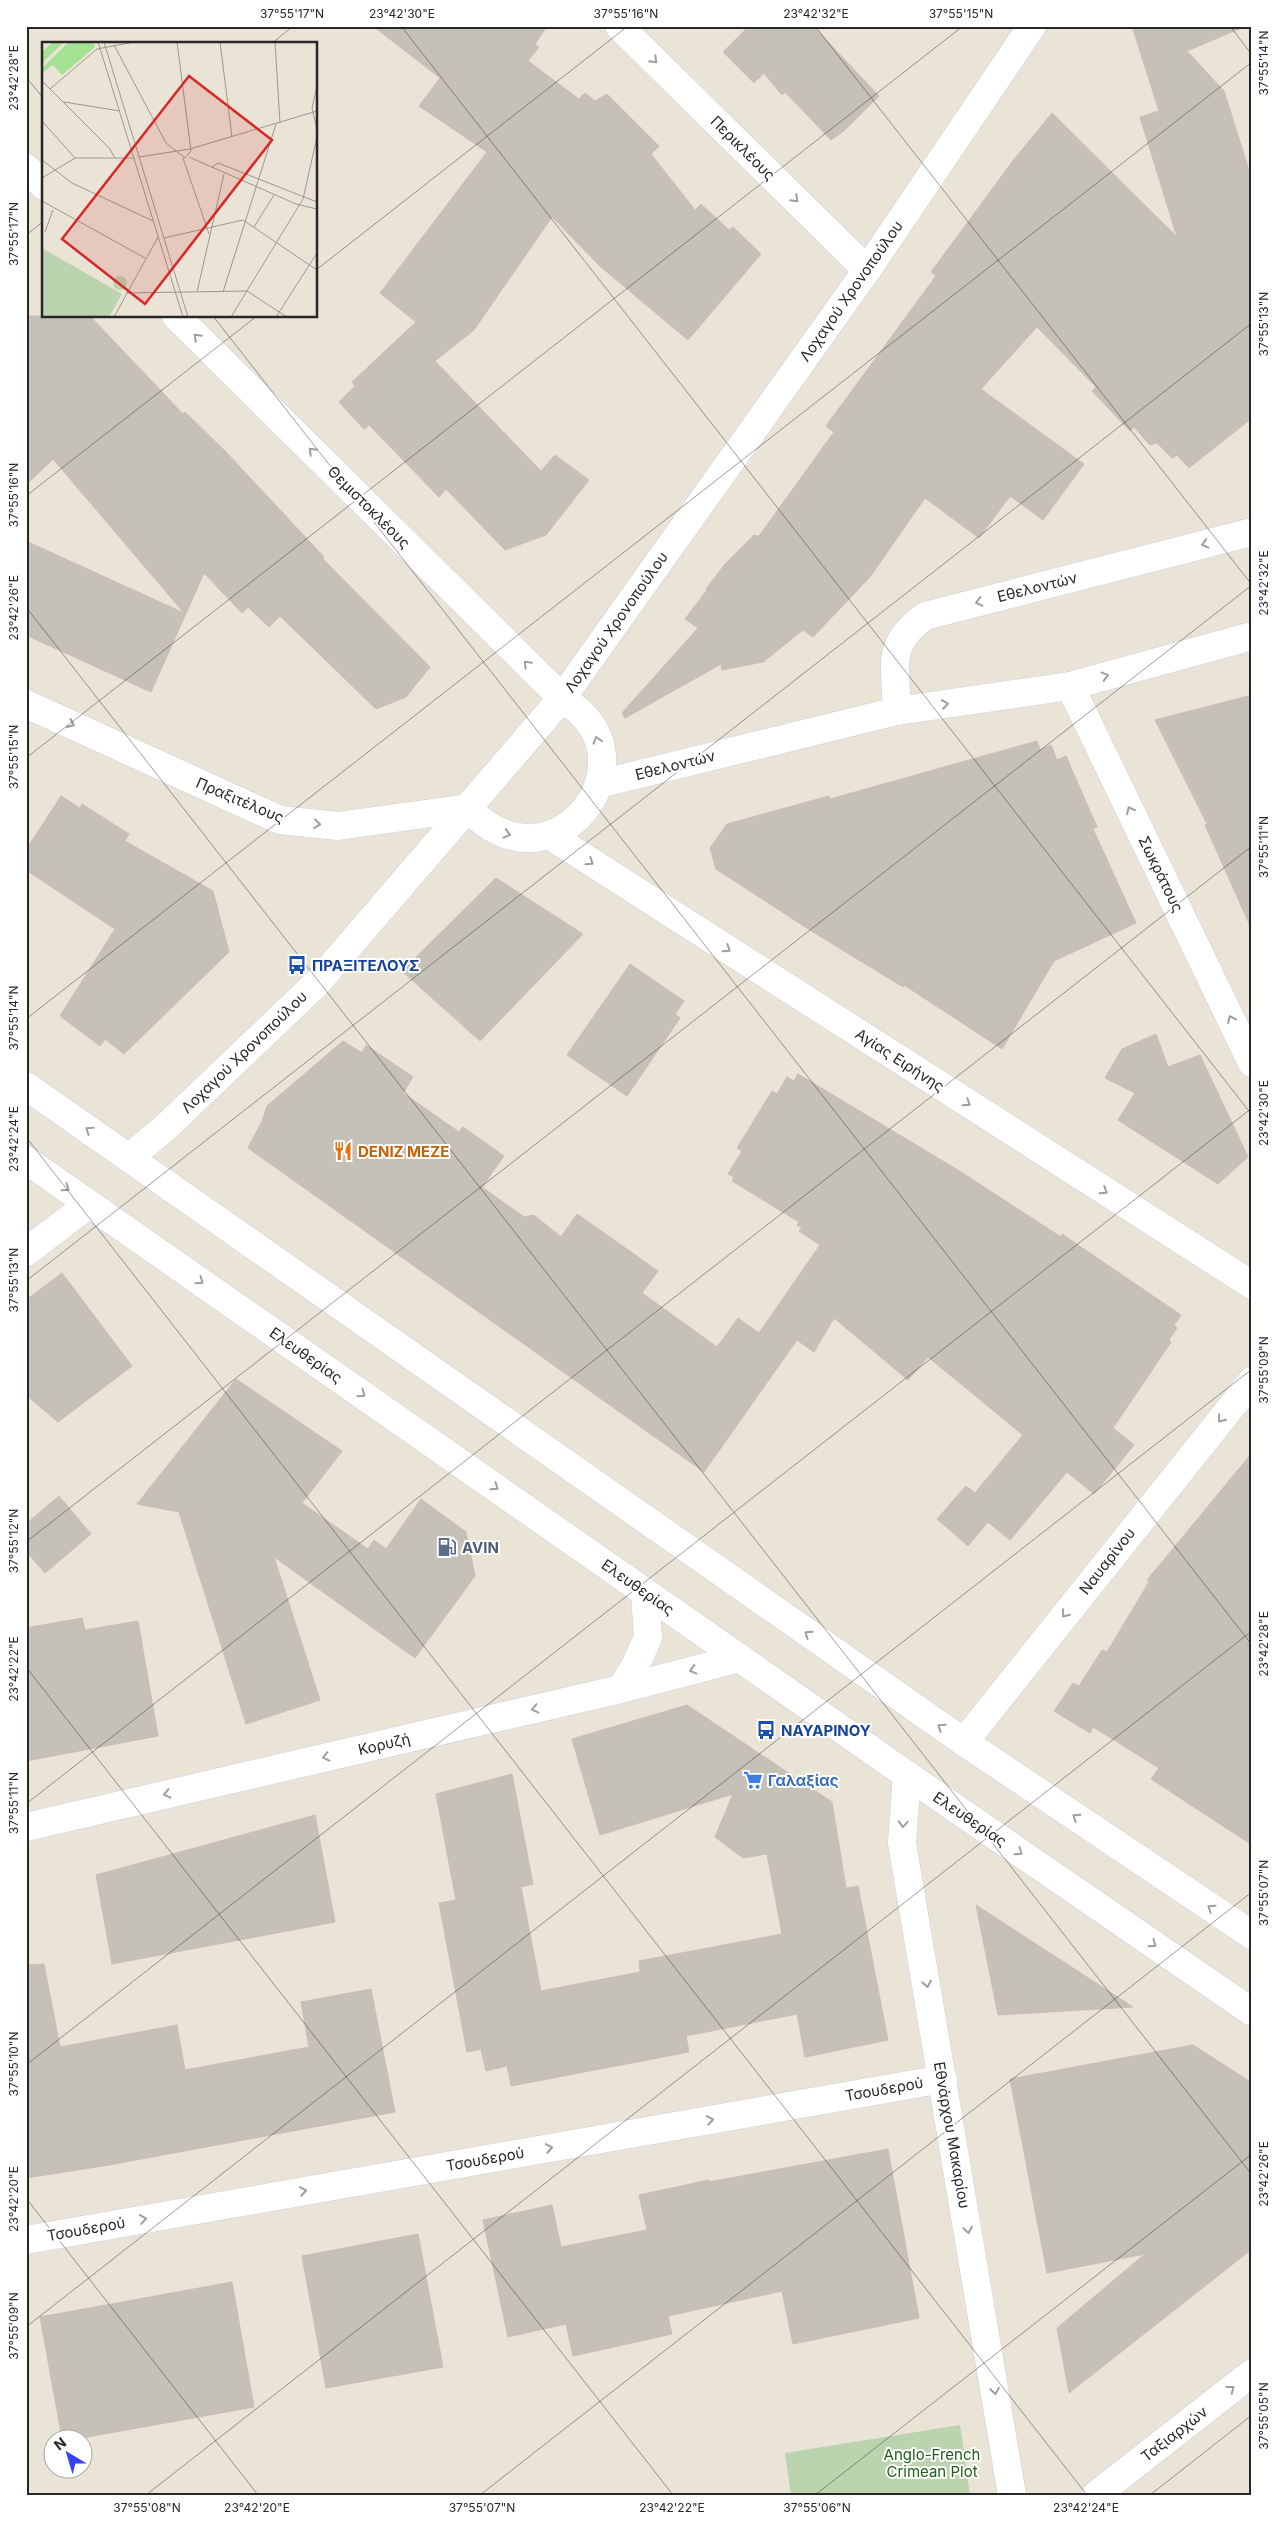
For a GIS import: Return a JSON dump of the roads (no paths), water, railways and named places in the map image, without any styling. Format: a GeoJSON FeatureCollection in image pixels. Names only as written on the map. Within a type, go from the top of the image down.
{"type":"FeatureCollection","features":[{"type":"Feature","properties":{"kind":"street","name":"Περικλέους"},"geometry":{"type":"LineString","coordinates":[[619,26],[866,270]]}},
{"type":"Feature","properties":{"kind":"street","name":"Λοχαγού Χρονοπούλου"},"geometry":{"type":"LineString","coordinates":[[129,1158],[167,1126],[317,982],[562,698],[866,270],[1032,26]]}},
{"type":"Feature","properties":{"kind":"street"},"geometry":{"type":"LineString","coordinates":[[26,168],[42,184]]}},
{"type":"Feature","properties":{"kind":"street","name":"Θεμιστοκλέους"},"geometry":{"type":"LineString","coordinates":[[178,318],[562,698],[581,712],[596,734],[602,758],[599,784],[588,807],[570,825],[549,835]]}},
{"type":"Feature","properties":{"kind":"street","name":"Εθελοντών"},"geometry":{"type":"LineString","coordinates":[[897,710],[895,649],[907,629],[926,616],[1252,532]]}},
{"type":"Feature","properties":{"kind":"street","name":"Εθελοντών"},"geometry":{"type":"LineString","coordinates":[[599,784],[897,710],[1070,686],[1252,636]]}},
{"type":"Feature","properties":{"kind":"street","name":"Σωκράτους"},"geometry":{"type":"LineString","coordinates":[[1070,686],[1252,1063]]}},
{"type":"Feature","properties":{"kind":"street","name":"Πραξιτέλους"},"geometry":{"type":"LineString","coordinates":[[26,704],[280,820],[338,826],[468,808]]}},
{"type":"Feature","properties":{"kind":"street"},"geometry":{"type":"LineString","coordinates":[[468,808],[482,824],[503,835],[526,838],[549,835]]}},
{"type":"Feature","properties":{"kind":"street","name":"Αγίας Ειρήνης"},"geometry":{"type":"LineString","coordinates":[[549,835],[1252,1285]]}},
{"type":"Feature","properties":{"kind":"street"},"geometry":{"type":"LineString","coordinates":[[26,1086],[964,1742],[1252,1935]]}},
{"type":"Feature","properties":{"kind":"street","name":"Ελευθερίας"},"geometry":{"type":"LineString","coordinates":[[26,1160],[907,1775],[1252,2012]]}},
{"type":"Feature","properties":{"kind":"street"},"geometry":{"type":"LineString","coordinates":[[26,1252],[89,1204]]}},
{"type":"Feature","properties":{"kind":"street","name":"Ναυαρίνου"},"geometry":{"type":"LineString","coordinates":[[964,1742],[1252,1381]]}},
{"type":"Feature","properties":{"kind":"street"},"geometry":{"type":"LineString","coordinates":[[621,1689],[635,1666],[648,1638],[645,1592]]}},
{"type":"Feature","properties":{"kind":"street","name":"Κορυζή"},"geometry":{"type":"LineString","coordinates":[[26,1827],[621,1689],[740,1658]]}},
{"type":"Feature","properties":{"kind":"street","name":"Εθνάρχου Μακαρίου"},"geometry":{"type":"LineString","coordinates":[[907,1775],[902,1843],[1012,2495]]}},
{"type":"Feature","properties":{"kind":"street","name":"Τσουδερού"},"geometry":{"type":"LineString","coordinates":[[26,2240],[943,2079]]}},
{"type":"Feature","properties":{"kind":"street","name":"Ταξιαρχών"},"geometry":{"type":"LineString","coordinates":[[1096,2495],[1252,2373]]}},
{"type":"Feature","properties":{"kind":"place","name":"ΠΡΑΞΙΤΕΛΟΥΣ"},"geometry":{"type":"Point","coordinates":[297,965]}},
{"type":"Feature","properties":{"kind":"place","name":"DENIZ MEZE"},"geometry":{"type":"Point","coordinates":[343,1151]}},
{"type":"Feature","properties":{"kind":"place","name":"AVIN"},"geometry":{"type":"Point","coordinates":[447,1547]}},
{"type":"Feature","properties":{"kind":"place","name":"ΝΑΥΑΡΙΝΟΥ"},"geometry":{"type":"Point","coordinates":[766,1730]}},
{"type":"Feature","properties":{"kind":"place","name":"Γαλαξίας"},"geometry":{"type":"Point","coordinates":[753,1780]}},
{"type":"Feature","properties":{"kind":"park label","name":"Anglo-French Crimean Plot"},"geometry":{"type":"Point","coordinates":[932,2462]}}]}
